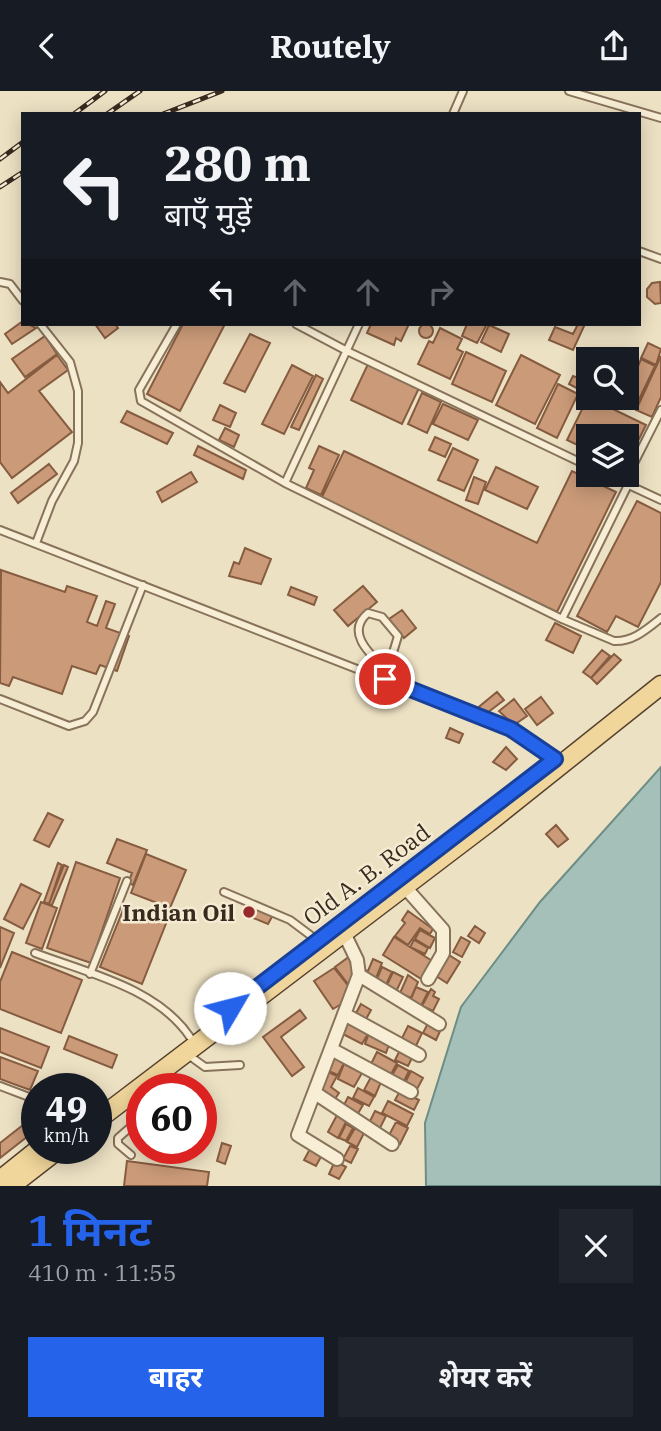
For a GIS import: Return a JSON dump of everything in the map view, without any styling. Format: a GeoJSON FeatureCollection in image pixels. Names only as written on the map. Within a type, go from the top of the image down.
{"type":"FeatureCollection","features":[{"type":"Feature","properties":{"kind":"main road","name":"Old A. B. Road"},"geometry":{"type":"LineString","coordinates":[[112,1095],[188,1045],[344,933],[559,762],[661,675]]}},
{"type":"Feature","properties":{"kind":"main road","name":"Old A. B. Road"},"geometry":{"type":"LineString","coordinates":[[167,1073],[188,1045],[318,941],[661,685]]}},
{"type":"Feature","properties":{"kind":"main road"},"geometry":{"type":"LineString","coordinates":[[0,1180],[21,1163]]}},
{"type":"Feature","properties":{"kind":"main road"},"geometry":{"type":"LineString","coordinates":[[11,1186],[39,1164]]}},
{"type":"Feature","properties":{"kind":"street"},"geometry":{"type":"LineString","coordinates":[[404,886],[443,930],[443,953],[428,979]]}},
{"type":"Feature","properties":{"kind":"street"},"geometry":{"type":"LineString","coordinates":[[337,1159],[298,1135],[359,975],[357,961],[344,933]]}},
{"type":"Feature","properties":{"kind":"street"},"geometry":{"type":"LineString","coordinates":[[359,975],[439,1024]]}},
{"type":"Feature","properties":{"kind":"street"},"geometry":{"type":"LineString","coordinates":[[344,1014],[419,1055]]}},
{"type":"Feature","properties":{"kind":"street"},"geometry":{"type":"LineString","coordinates":[[331,1049],[411,1091]]}},
{"type":"Feature","properties":{"kind":"street"},"geometry":{"type":"LineString","coordinates":[[315,1093],[392,1144]]}},
{"type":"Feature","properties":{"kind":"lane"},"geometry":{"type":"LineString","coordinates":[[454,112],[463,91]]}},
{"type":"Feature","properties":{"kind":"lane"},"geometry":{"type":"LineString","coordinates":[[569,91],[641,112]]}},
{"type":"Feature","properties":{"kind":"lane"},"geometry":{"type":"LineString","coordinates":[[641,112],[661,118]]}},
{"type":"Feature","properties":{"kind":"lane"},"geometry":{"type":"LineString","coordinates":[[641,252],[661,259]]}},
{"type":"Feature","properties":{"kind":"lane"},"geometry":{"type":"LineString","coordinates":[[0,282],[10,284],[21,298]]}},
{"type":"Feature","properties":{"kind":"lane"},"geometry":{"type":"LineString","coordinates":[[36,544],[52,501],[74,461],[78,443],[78,391],[69,362],[42,326]]}},
{"type":"Feature","properties":{"kind":"lane"},"geometry":{"type":"LineString","coordinates":[[176,326],[139,390],[141,401],[285,483],[562,619],[614,641],[622,642],[636,636],[661,618]]}},
{"type":"Feature","properties":{"kind":"lane"},"geometry":{"type":"LineString","coordinates":[[300,326],[576,460]]}},
{"type":"Feature","properties":{"kind":"lane"},"geometry":{"type":"LineString","coordinates":[[285,483],[358,326]]}},
{"type":"Feature","properties":{"kind":"lane"},"geometry":{"type":"LineString","coordinates":[[639,457],[661,410]]}},
{"type":"Feature","properties":{"kind":"lane"},"geometry":{"type":"LineString","coordinates":[[562,619],[625,487]]}},
{"type":"Feature","properties":{"kind":"lane"},"geometry":{"type":"LineString","coordinates":[[632,487],[661,501]]}},
{"type":"Feature","properties":{"kind":"lane"},"geometry":{"type":"LineString","coordinates":[[0,530],[511,729],[559,762]]}},
{"type":"Feature","properties":{"kind":"lane"},"geometry":{"type":"LineString","coordinates":[[0,699],[69,726],[85,721],[93,712],[143,585]]}},
{"type":"Feature","properties":{"kind":"lane"},"geometry":{"type":"LineString","coordinates":[[385,679],[398,636],[382,617],[368,613],[360,624],[358,635],[368,653],[387,671]]}},
{"type":"Feature","properties":{"kind":"lane"},"geometry":{"type":"LineString","coordinates":[[90,974],[127,881]]}},
{"type":"Feature","properties":{"kind":"lane"},"geometry":{"type":"LineString","coordinates":[[225,892],[290,920],[318,941]]}},
{"type":"Feature","properties":{"kind":"lane"},"geometry":{"type":"LineString","coordinates":[[35,953],[151,999],[179,1020],[188,1045],[205,1067],[240,1065]]}},
{"type":"Feature","properties":{"kind":"lane"},"geometry":{"type":"LineString","coordinates":[[0,1086],[21,1094]]}},
{"type":"Feature","properties":{"kind":"lane"},"geometry":{"type":"LineString","coordinates":[[126,1131],[118,1138],[118,1144],[126,1151]]}},
{"type":"Feature","properties":{"kind":"water"},"geometry":{"type":"Polygon","coordinates":[[[661,767],[661,1186],[426,1186],[425,1123],[461,1007],[540,902],[661,767]]]}},
{"type":"Feature","properties":{"kind":"building"},"geometry":{"type":"Polygon","coordinates":[[[660,282],[661,303],[655,304],[647,297],[647,289],[652,283],[660,282]]]}},
{"type":"Feature","properties":{"kind":"building"},"geometry":{"type":"Polygon","coordinates":[[[21,322],[21,326],[36,328],[12,344],[5,334],[21,322]]]}},
{"type":"Feature","properties":{"kind":"building"},"geometry":{"type":"Polygon","coordinates":[[[96,326],[116,326],[118,328],[105,338],[96,326]]]}},
{"type":"Feature","properties":{"kind":"building"},"geometry":{"type":"Polygon","coordinates":[[[182,326],[224,326],[180,411],[147,394],[182,326]]]}},
{"type":"Feature","properties":{"kind":"building"},"geometry":{"type":"Polygon","coordinates":[[[370,326],[408,326],[401,341],[396,338],[394,345],[367,333],[370,326]]]}},
{"type":"Feature","properties":{"kind":"building"},"geometry":{"type":"Polygon","coordinates":[[[421,326],[431,326],[431,336],[421,336],[421,326]]]}},
{"type":"Feature","properties":{"kind":"building"},"geometry":{"type":"Polygon","coordinates":[[[466,326],[486,326],[477,343],[462,336],[466,326]]]}},
{"type":"Feature","properties":{"kind":"building"},"geometry":{"type":"Polygon","coordinates":[[[489,326],[509,334],[501,352],[481,342],[489,326]]]}},
{"type":"Feature","properties":{"kind":"building"},"geometry":{"type":"Polygon","coordinates":[[[577,326],[584,326],[573,350],[549,340],[555,327],[573,334],[577,326]]]}},
{"type":"Feature","properties":{"kind":"building"},"geometry":{"type":"Polygon","coordinates":[[[440,328],[462,339],[457,349],[463,352],[450,379],[418,364],[429,341],[433,343],[440,328]]]}},
{"type":"Feature","properties":{"kind":"building"},"geometry":{"type":"Polygon","coordinates":[[[250,334],[270,343],[245,392],[224,383],[250,334]]]}},
{"type":"Feature","properties":{"kind":"building"},"geometry":{"type":"Polygon","coordinates":[[[45,336],[57,354],[25,377],[12,359],[45,336]]]}},
{"type":"Feature","properties":{"kind":"building"},"geometry":{"type":"Polygon","coordinates":[[[648,343],[661,349],[656,365],[641,358],[648,343]]]}},
{"type":"Feature","properties":{"kind":"building"},"geometry":{"type":"Polygon","coordinates":[[[466,352],[506,371],[492,402],[452,384],[466,352]]]}},
{"type":"Feature","properties":{"kind":"building"},"geometry":{"type":"Polygon","coordinates":[[[57,355],[68,370],[39,391],[72,432],[12,478],[0,462],[0,382],[8,393],[57,355]]]}},
{"type":"Feature","properties":{"kind":"building"},"geometry":{"type":"Polygon","coordinates":[[[521,355],[560,375],[535,424],[496,405],[521,355]]]}},
{"type":"Feature","properties":{"kind":"building"},"geometry":{"type":"Polygon","coordinates":[[[661,356],[661,397],[652,417],[636,410],[639,410],[639,404],[661,356]]]}},
{"type":"Feature","properties":{"kind":"building"},"geometry":{"type":"Polygon","coordinates":[[[641,359],[655,366],[639,400],[641,359]]]}},
{"type":"Feature","properties":{"kind":"building"},"geometry":{"type":"Polygon","coordinates":[[[368,364],[419,388],[402,424],[351,400],[368,364]]]}},
{"type":"Feature","properties":{"kind":"building"},"geometry":{"type":"Polygon","coordinates":[[[292,365],[313,376],[284,434],[262,424],[292,365]]]}},
{"type":"Feature","properties":{"kind":"building"},"geometry":{"type":"Polygon","coordinates":[[[316,375],[323,379],[299,430],[291,427],[316,375]]]}},
{"type":"Feature","properties":{"kind":"building"},"geometry":{"type":"Polygon","coordinates":[[[573,376],[576,377],[576,388],[569,384],[573,376]]]}},
{"type":"Feature","properties":{"kind":"building"},"geometry":{"type":"Polygon","coordinates":[[[558,384],[576,393],[557,438],[537,428],[558,384]]]}},
{"type":"Feature","properties":{"kind":"building"},"geometry":{"type":"Polygon","coordinates":[[[422,393],[441,402],[427,433],[408,424],[422,393]]]}},
{"type":"Feature","properties":{"kind":"building"},"geometry":{"type":"Polygon","coordinates":[[[443,404],[478,420],[468,440],[433,424],[443,404]]]}},
{"type":"Feature","properties":{"kind":"building"},"geometry":{"type":"Polygon","coordinates":[[[220,405],[236,413],[230,427],[213,420],[220,405]]]}},
{"type":"Feature","properties":{"kind":"building"},"geometry":{"type":"Polygon","coordinates":[[[582,410],[615,410],[646,425],[639,439],[639,424],[576,424],[576,444],[567,440],[582,410]]]}},
{"type":"Feature","properties":{"kind":"building"},"geometry":{"type":"Polygon","coordinates":[[[127,411],[173,433],[167,444],[121,422],[127,411]]]}},
{"type":"Feature","properties":{"kind":"building"},"geometry":{"type":"Polygon","coordinates":[[[225,428],[239,435],[234,447],[219,440],[225,428]]]}},
{"type":"Feature","properties":{"kind":"building"},"geometry":{"type":"Polygon","coordinates":[[[435,437],[451,444],[445,457],[429,450],[435,437]]]}},
{"type":"Feature","properties":{"kind":"building"},"geometry":{"type":"Polygon","coordinates":[[[198,446],[246,470],[243,479],[194,455],[198,446]]]}},
{"type":"Feature","properties":{"kind":"building"},"geometry":{"type":"Polygon","coordinates":[[[319,446],[339,455],[321,495],[306,488],[314,470],[309,468],[319,446]]]}},
{"type":"Feature","properties":{"kind":"building"},"geometry":{"type":"Polygon","coordinates":[[[453,448],[478,460],[464,491],[438,480],[453,448]]]}},
{"type":"Feature","properties":{"kind":"building"},"geometry":{"type":"Polygon","coordinates":[[[344,451],[537,543],[572,471],[576,473],[576,487],[606,487],[616,492],[557,612],[321,499],[344,451]]]}},
{"type":"Feature","properties":{"kind":"building"},"geometry":{"type":"Polygon","coordinates":[[[49,464],[57,474],[18,503],[11,493],[49,464]]]}},
{"type":"Feature","properties":{"kind":"building"},"geometry":{"type":"Polygon","coordinates":[[[496,467],[538,487],[527,509],[485,490],[496,467]]]}},
{"type":"Feature","properties":{"kind":"building"},"geometry":{"type":"Polygon","coordinates":[[[191,472],[197,482],[162,502],[157,492],[191,472]]]}},
{"type":"Feature","properties":{"kind":"building"},"geometry":{"type":"Polygon","coordinates":[[[474,477],[486,482],[478,504],[466,500],[474,477]]]}},
{"type":"Feature","properties":{"kind":"building"},"geometry":{"type":"Polygon","coordinates":[[[637,501],[661,513],[661,582],[638,627],[616,616],[607,632],[577,616],[637,501]]]}},
{"type":"Feature","properties":{"kind":"building"},"geometry":{"type":"Polygon","coordinates":[[[245,548],[271,559],[261,584],[229,576],[234,562],[239,564],[245,548]]]}},
{"type":"Feature","properties":{"kind":"building"},"geometry":{"type":"Polygon","coordinates":[[[1,570],[65,592],[67,586],[97,596],[87,622],[97,626],[106,601],[115,604],[106,628],[129,636],[117,671],[100,665],[96,674],[72,666],[62,694],[13,677],[9,686],[0,683],[1,570]]]}},
{"type":"Feature","properties":{"kind":"building"},"geometry":{"type":"Polygon","coordinates":[[[363,586],[377,602],[348,626],[334,610],[363,586]]]}},
{"type":"Feature","properties":{"kind":"building"},"geometry":{"type":"Polygon","coordinates":[[[291,587],[317,597],[314,605],[288,595],[291,587]]]}},
{"type":"Feature","properties":{"kind":"building"},"geometry":{"type":"Polygon","coordinates":[[[402,610],[416,628],[404,638],[389,619],[402,610]]]}},
{"type":"Feature","properties":{"kind":"building"},"geometry":{"type":"Polygon","coordinates":[[[555,623],[581,636],[573,653],[546,640],[555,623]]]}},
{"type":"Feature","properties":{"kind":"building"},"geometry":{"type":"Polygon","coordinates":[[[602,650],[610,656],[591,678],[583,672],[602,650]]]}},
{"type":"Feature","properties":{"kind":"building"},"geometry":{"type":"Polygon","coordinates":[[[614,654],[621,660],[597,684],[591,678],[614,654]]]}},
{"type":"Feature","properties":{"kind":"building"},"geometry":{"type":"Polygon","coordinates":[[[497,692],[504,700],[487,713],[475,710],[497,692]]]}},
{"type":"Feature","properties":{"kind":"building"},"geometry":{"type":"Polygon","coordinates":[[[541,697],[553,713],[537,725],[525,709],[541,697]]]}},
{"type":"Feature","properties":{"kind":"building"},"geometry":{"type":"Polygon","coordinates":[[[514,699],[527,716],[514,725],[499,711],[514,699]]]}},
{"type":"Feature","properties":{"kind":"building"},"geometry":{"type":"Polygon","coordinates":[[[450,728],[463,734],[459,743],[446,738],[450,728]]]}},
{"type":"Feature","properties":{"kind":"building"},"geometry":{"type":"Polygon","coordinates":[[[506,747],[517,759],[506,770],[493,762],[506,747]]]}},
{"type":"Feature","properties":{"kind":"building"},"geometry":{"type":"Polygon","coordinates":[[[48,813],[63,820],[49,847],[34,840],[48,813]]]}},
{"type":"Feature","properties":{"kind":"building"},"geometry":{"type":"Polygon","coordinates":[[[556,825],[568,839],[558,847],[546,834],[556,825]]]}},
{"type":"Feature","properties":{"kind":"building"},"geometry":{"type":"Polygon","coordinates":[[[117,839],[147,850],[133,885],[128,883],[132,873],[107,863],[117,839]]]}},
{"type":"Feature","properties":{"kind":"building"},"geometry":{"type":"Polygon","coordinates":[[[146,854],[186,870],[170,908],[131,893],[146,854]]]}},
{"type":"Feature","properties":{"kind":"building"},"geometry":{"type":"Polygon","coordinates":[[[76,862],[120,878],[91,963],[47,948],[76,862]]]}},
{"type":"Feature","properties":{"kind":"building"},"geometry":{"type":"Polygon","coordinates":[[[58,863],[62,865],[49,904],[44,902],[58,863]]]}},
{"type":"Feature","properties":{"kind":"building"},"geometry":{"type":"Polygon","coordinates":[[[64,865],[68,867],[52,905],[49,904],[64,865]]]}},
{"type":"Feature","properties":{"kind":"building"},"geometry":{"type":"Polygon","coordinates":[[[21,884],[41,894],[23,929],[4,919],[21,884]]]}},
{"type":"Feature","properties":{"kind":"building"},"geometry":{"type":"Polygon","coordinates":[[[41,902],[57,908],[42,949],[26,943],[41,902]]]}},
{"type":"Feature","properties":{"kind":"building"},"geometry":{"type":"Polygon","coordinates":[[[125,905],[167,921],[142,984],[100,967],[125,905]]]}},
{"type":"Feature","properties":{"kind":"building"},"geometry":{"type":"Polygon","coordinates":[[[251,905],[273,915],[268,924],[246,915],[251,905]]]}},
{"type":"Feature","properties":{"kind":"building"},"geometry":{"type":"Polygon","coordinates":[[[408,911],[433,929],[430,934],[420,928],[408,945],[395,936],[405,923],[402,920],[408,911]]]}},
{"type":"Feature","properties":{"kind":"building"},"geometry":{"type":"Polygon","coordinates":[[[475,926],[485,933],[479,943],[468,936],[475,926]]]}},
{"type":"Feature","properties":{"kind":"building"},"geometry":{"type":"Polygon","coordinates":[[[0,927],[14,933],[0,968],[0,927]]]}},
{"type":"Feature","properties":{"kind":"building"},"geometry":{"type":"Polygon","coordinates":[[[420,930],[435,938],[430,948],[415,939],[420,930]]]}},
{"type":"Feature","properties":{"kind":"building"},"geometry":{"type":"Polygon","coordinates":[[[394,937],[434,962],[423,980],[383,955],[394,937]]]}},
{"type":"Feature","properties":{"kind":"building"},"geometry":{"type":"Polygon","coordinates":[[[461,937],[470,942],[462,957],[453,952],[461,937]]]}},
{"type":"Feature","properties":{"kind":"building"},"geometry":{"type":"Polygon","coordinates":[[[414,940],[428,948],[425,954],[410,947],[414,940]]]}},
{"type":"Feature","properties":{"kind":"building"},"geometry":{"type":"Polygon","coordinates":[[[12,952],[82,980],[61,1033],[0,1009],[0,982],[12,952]]]}},
{"type":"Feature","properties":{"kind":"building"},"geometry":{"type":"Polygon","coordinates":[[[449,955],[460,962],[447,983],[436,976],[449,955]]]}},
{"type":"Feature","properties":{"kind":"building"},"geometry":{"type":"Polygon","coordinates":[[[350,956],[357,970],[351,988],[335,967],[350,956]]]}},
{"type":"Feature","properties":{"kind":"building"},"geometry":{"type":"Polygon","coordinates":[[[373,959],[382,963],[376,978],[364,973],[365,970],[368,971],[373,959]]]}},
{"type":"Feature","properties":{"kind":"building"},"geometry":{"type":"Polygon","coordinates":[[[382,967],[392,972],[386,985],[376,981],[382,967]]]}},
{"type":"Feature","properties":{"kind":"building"},"geometry":{"type":"Polygon","coordinates":[[[334,968],[350,988],[348,1000],[333,1009],[314,981],[334,968]]]}},
{"type":"Feature","properties":{"kind":"building"},"geometry":{"type":"Polygon","coordinates":[[[393,972],[403,977],[396,992],[386,987],[393,972]]]}},
{"type":"Feature","properties":{"kind":"building"},"geometry":{"type":"Polygon","coordinates":[[[408,975],[418,982],[411,998],[400,993],[408,975]]]}},
{"type":"Feature","properties":{"kind":"building"},"geometry":{"type":"Polygon","coordinates":[[[416,987],[428,992],[421,1006],[410,1001],[416,987]]]}},
{"type":"Feature","properties":{"kind":"building"},"geometry":{"type":"Polygon","coordinates":[[[431,989],[435,992],[433,996],[439,999],[433,1011],[422,1006],[431,989]]]}},
{"type":"Feature","properties":{"kind":"building"},"geometry":{"type":"Polygon","coordinates":[[[361,1004],[371,1010],[365,1021],[355,1015],[361,1004]]]}},
{"type":"Feature","properties":{"kind":"building"},"geometry":{"type":"Polygon","coordinates":[[[300,1010],[306,1018],[281,1037],[304,1067],[292,1076],[263,1037],[300,1010]]]}},
{"type":"Feature","properties":{"kind":"building"},"geometry":{"type":"Polygon","coordinates":[[[345,1018],[369,1032],[362,1044],[339,1032],[345,1018]]]}},
{"type":"Feature","properties":{"kind":"building"},"geometry":{"type":"Polygon","coordinates":[[[429,1021],[442,1027],[436,1040],[423,1033],[429,1021]]]}},
{"type":"Feature","properties":{"kind":"building"},"geometry":{"type":"Polygon","coordinates":[[[408,1026],[422,1033],[415,1048],[401,1040],[408,1026]]]}},
{"type":"Feature","properties":{"kind":"building"},"geometry":{"type":"Polygon","coordinates":[[[0,1028],[49,1047],[41,1068],[0,1052],[0,1028]]]}},
{"type":"Feature","properties":{"kind":"building"},"geometry":{"type":"Polygon","coordinates":[[[369,1033],[390,1042],[386,1053],[365,1044],[369,1033]]]}},
{"type":"Feature","properties":{"kind":"building"},"geometry":{"type":"Polygon","coordinates":[[[69,1036],[117,1055],[112,1068],[64,1049],[69,1036]]]}},
{"type":"Feature","properties":{"kind":"building"},"geometry":{"type":"Polygon","coordinates":[[[401,1048],[414,1054],[408,1066],[395,1060],[401,1048]]]}},
{"type":"Feature","properties":{"kind":"building"},"geometry":{"type":"Polygon","coordinates":[[[377,1052],[397,1063],[389,1078],[369,1068],[377,1052]]]}},
{"type":"Feature","properties":{"kind":"building"},"geometry":{"type":"Polygon","coordinates":[[[332,1055],[345,1061],[338,1075],[326,1070],[332,1055]]]}},
{"type":"Feature","properties":{"kind":"building"},"geometry":{"type":"Polygon","coordinates":[[[0,1057],[38,1071],[21,1073],[21,1087],[0,1079],[0,1057]]]}},
{"type":"Feature","properties":{"kind":"building"},"geometry":{"type":"Polygon","coordinates":[[[344,1064],[362,1073],[354,1087],[338,1079],[344,1064]]]}},
{"type":"Feature","properties":{"kind":"building"},"geometry":{"type":"Polygon","coordinates":[[[398,1065],[409,1071],[403,1083],[391,1077],[398,1065]]]}},
{"type":"Feature","properties":{"kind":"building"},"geometry":{"type":"Polygon","coordinates":[[[326,1071],[337,1076],[331,1087],[339,1093],[335,1099],[321,1090],[326,1071]]]}},
{"type":"Feature","properties":{"kind":"building"},"geometry":{"type":"Polygon","coordinates":[[[411,1071],[423,1078],[416,1091],[404,1085],[411,1071]]]}},
{"type":"Feature","properties":{"kind":"building"},"geometry":{"type":"Polygon","coordinates":[[[371,1077],[381,1082],[375,1096],[364,1090],[371,1077]]]}},
{"type":"Feature","properties":{"kind":"building"},"geometry":{"type":"Polygon","coordinates":[[[358,1088],[374,1097],[369,1106],[353,1098],[358,1088]]]}},
{"type":"Feature","properties":{"kind":"building"},"geometry":{"type":"Polygon","coordinates":[[[400,1091],[419,1100],[414,1110],[395,1100],[400,1091]]]}},
{"type":"Feature","properties":{"kind":"building"},"geometry":{"type":"Polygon","coordinates":[[[348,1097],[363,1105],[356,1117],[342,1109],[348,1097]]]}},
{"type":"Feature","properties":{"kind":"building"},"geometry":{"type":"Polygon","coordinates":[[[388,1101],[413,1114],[407,1126],[382,1113],[388,1101]]]}},
{"type":"Feature","properties":{"kind":"building"},"geometry":{"type":"Polygon","coordinates":[[[375,1111],[386,1116],[378,1132],[367,1127],[375,1111]]]}},
{"type":"Feature","properties":{"kind":"building"},"geometry":{"type":"Polygon","coordinates":[[[337,1115],[347,1120],[338,1138],[328,1132],[337,1115]]]}},
{"type":"Feature","properties":{"kind":"building"},"geometry":{"type":"Polygon","coordinates":[[[396,1122],[408,1128],[400,1144],[388,1137],[396,1122]]]}},
{"type":"Feature","properties":{"kind":"building"},"geometry":{"type":"Polygon","coordinates":[[[346,1124],[353,1128],[346,1141],[339,1138],[346,1124]]]}},
{"type":"Feature","properties":{"kind":"building"},"geometry":{"type":"Polygon","coordinates":[[[21,1127],[21,1142],[0,1158],[0,1143],[21,1127]]]}},
{"type":"Feature","properties":{"kind":"building"},"geometry":{"type":"Polygon","coordinates":[[[355,1128],[364,1133],[357,1147],[347,1142],[355,1128]]]}},
{"type":"Feature","properties":{"kind":"building"},"geometry":{"type":"Polygon","coordinates":[[[222,1143],[231,1146],[225,1164],[217,1161],[222,1143]]]}},
{"type":"Feature","properties":{"kind":"building"},"geometry":{"type":"Polygon","coordinates":[[[350,1146],[358,1149],[351,1163],[343,1159],[350,1146]]]}},
{"type":"Feature","properties":{"kind":"building"},"geometry":{"type":"Polygon","coordinates":[[[311,1147],[323,1153],[316,1166],[304,1160],[311,1147]]]}},
{"type":"Feature","properties":{"kind":"building"},"geometry":{"type":"Polygon","coordinates":[[[335,1161],[346,1167],[339,1179],[329,1174],[335,1161]]]}},
{"type":"Feature","properties":{"kind":"building"},"geometry":{"type":"Polygon","coordinates":[[[127,1164],[149,1164],[209,1172],[207,1186],[124,1186],[127,1164]]]}},
{"type":"Feature","properties":{"kind":"railway"},"geometry":{"type":"LineString","coordinates":[[77,112],[105,91]]}},
{"type":"Feature","properties":{"kind":"railway"},"geometry":{"type":"LineString","coordinates":[[110,112],[140,91]]}},
{"type":"Feature","properties":{"kind":"railway"},"geometry":{"type":"LineString","coordinates":[[168,112],[222,91]]}},
{"type":"Feature","properties":{"kind":"railway"},"geometry":{"type":"LineString","coordinates":[[0,159],[21,143]]}},
{"type":"Feature","properties":{"kind":"railway"},"geometry":{"type":"LineString","coordinates":[[0,187],[21,173]]}},
{"type":"Feature","properties":{"kind":"place","name":"Indian Oil"},"geometry":{"type":"Point","coordinates":[249,912]}},
{"type":"Feature","properties":{"kind":"route"},"geometry":{"type":"LineString","coordinates":[[230,1008],[509,797],[555,759],[511,729],[385,679]]}}]}
